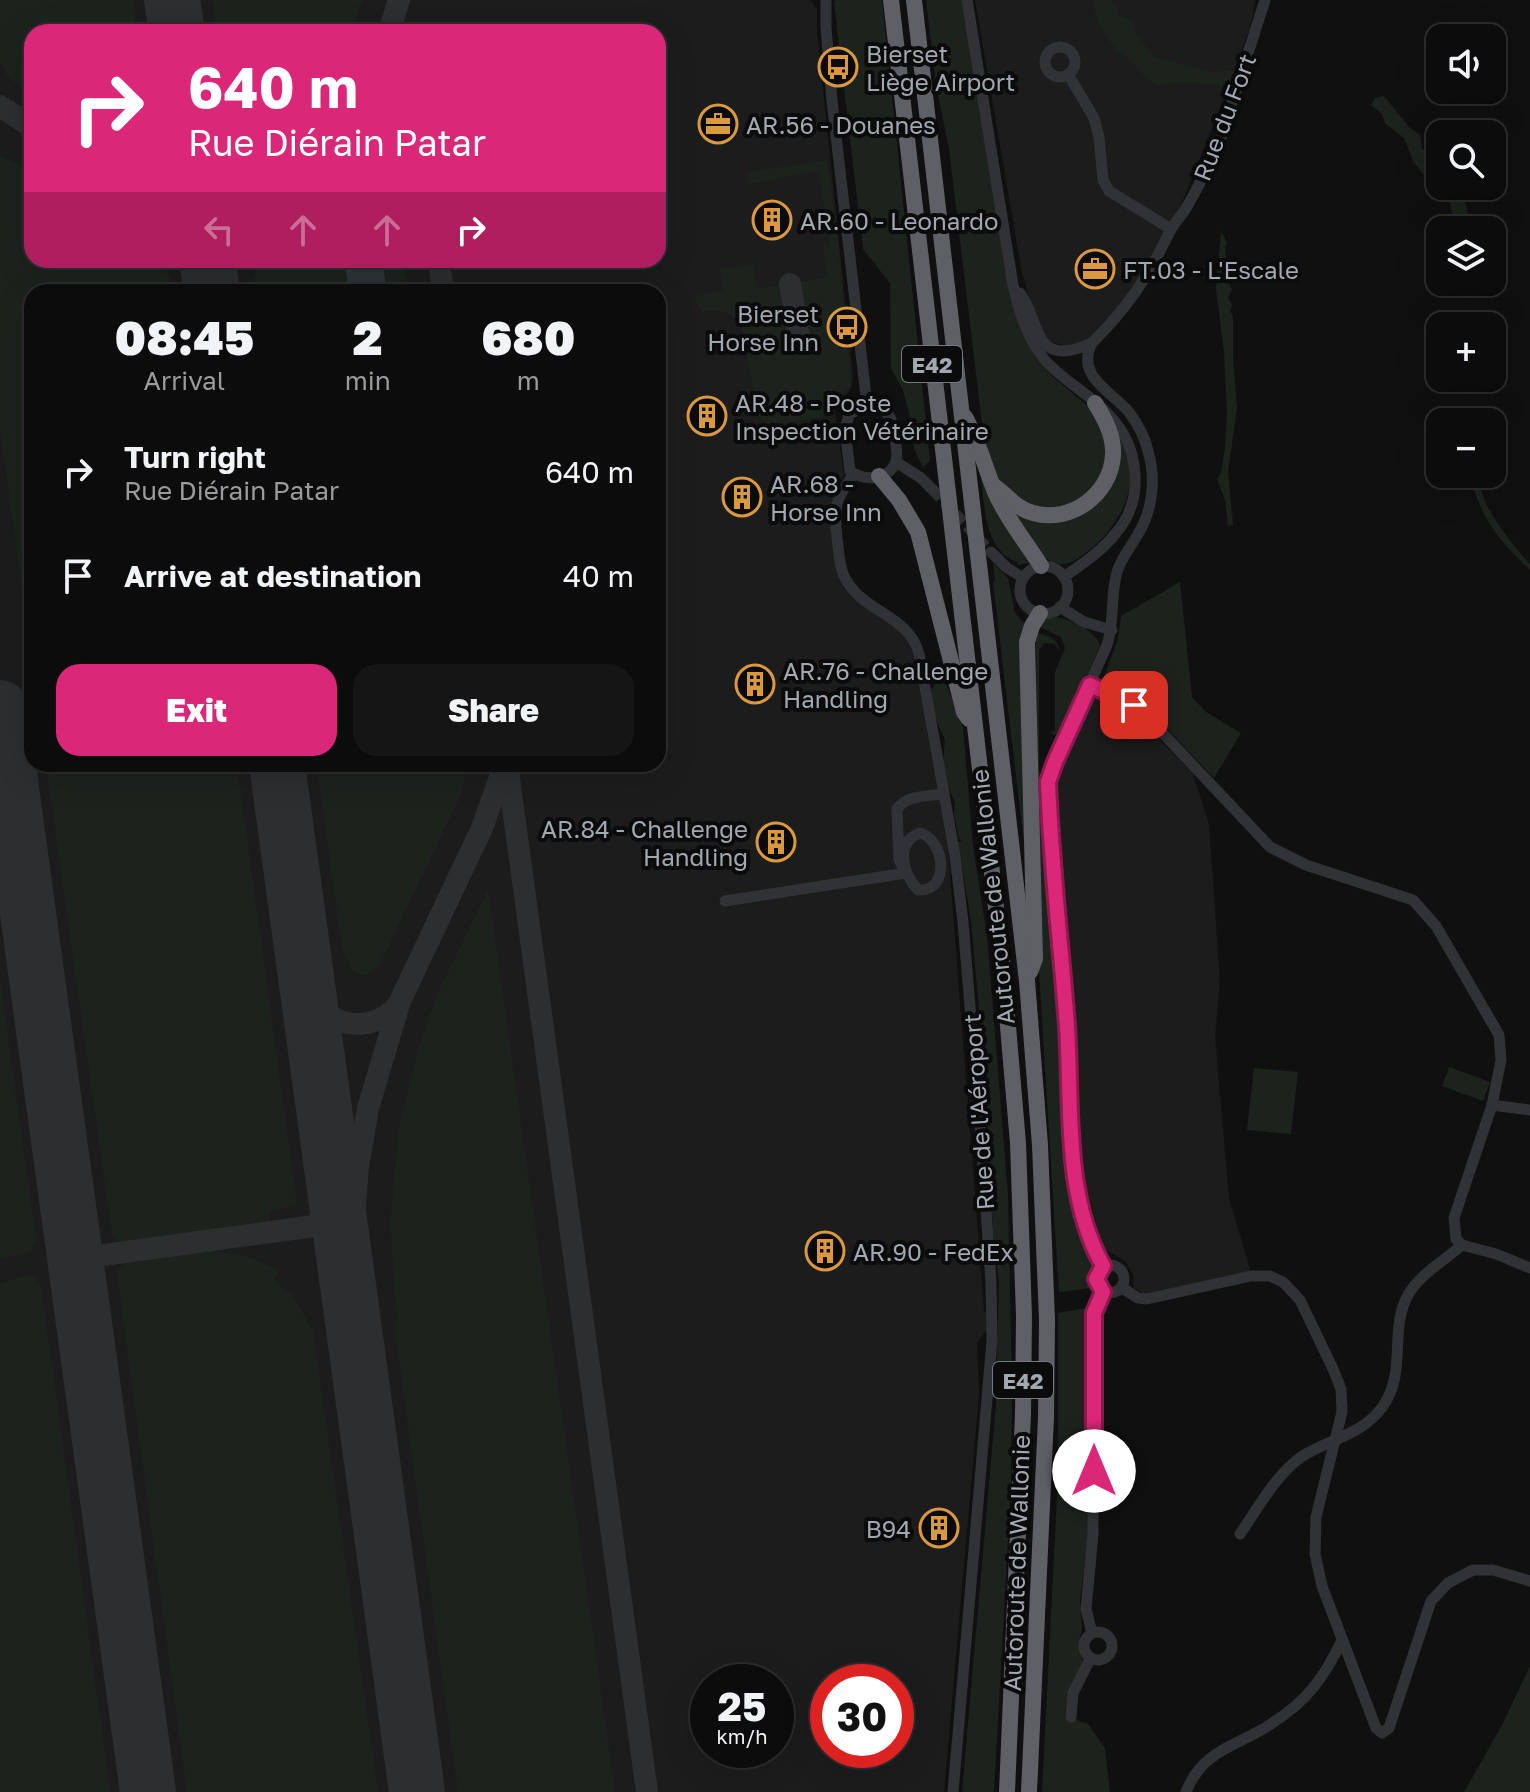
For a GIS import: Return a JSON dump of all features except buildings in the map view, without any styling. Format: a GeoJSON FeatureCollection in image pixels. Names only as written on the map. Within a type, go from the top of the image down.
{"type":"FeatureCollection","features":[{"type":"Feature","properties":{"kind":"highway","name":"Autoroute de Wallonie"},"geometry":{"type":"LineString","coordinates":[[891,0],[1003,968],[1018,1143],[1024,1316],[1021,1491],[1007,1792]]}},
{"type":"Feature","properties":{"kind":"highway","name":"Autoroute de Wallonie"},"geometry":{"type":"LineString","coordinates":[[914,0],[1027,981],[1040,1145],[1047,1320],[1044,1492],[1029,1792]]}},
{"type":"Feature","properties":{"kind":"highway"},"geometry":{"type":"LineString","coordinates":[[993,485],[1018,507],[1033,514],[1061,515],[1083,506],[1106,480],[1113,456],[1111,437],[1095,403]]}},
{"type":"Feature","properties":{"kind":"highway"},"geometry":{"type":"LineString","coordinates":[[962,412],[977,438],[979,453],[999,499],[1041,566]]}},
{"type":"Feature","properties":{"kind":"highway"},"geometry":{"type":"LineString","coordinates":[[879,476],[899,500],[918,532],[964,712],[975,727]]}},
{"type":"Feature","properties":{"kind":"highway"},"geometry":{"type":"LineString","coordinates":[[1027,981],[1035,959],[1027,642],[1040,613]]}},
{"type":"Feature","properties":{"kind":"street"},"geometry":{"type":"LineString","coordinates":[[826,0],[832,101],[867,405]]}},
{"type":"Feature","properties":{"kind":"street"},"geometry":{"type":"LineString","coordinates":[[967,0],[1013,285],[1025,327],[1042,356],[1120,427],[1131,451],[1135,478],[1126,519],[1114,536],[1064,577]]}},
{"type":"Feature","properties":{"kind":"street","name":"Rue du Fort"},"geometry":{"type":"LineString","coordinates":[[1092,343],[1138,291],[1171,229],[1186,209],[1219,144],[1265,0]]}},
{"type":"Feature","properties":{"kind":"street"},"geometry":{"type":"LineString","coordinates":[[1068,74],[1094,118],[1103,180],[1109,191],[1171,229]]}},
{"type":"Feature","properties":{"kind":"street"},"geometry":{"type":"LineString","coordinates":[[1013,285],[1023,298],[1038,337],[1049,346],[1068,351],[1092,343]]}},
{"type":"Feature","properties":{"kind":"street"},"geometry":{"type":"LineString","coordinates":[[1092,343],[1088,351],[1090,373],[1096,383],[1129,413],[1140,430],[1153,477],[1146,521],[1118,568],[1113,587],[1112,630],[1048,782],[1067,1027],[1075,1181],[1103,1266]]}},
{"type":"Feature","properties":{"kind":"street"},"geometry":{"type":"LineString","coordinates":[[867,405],[881,407],[891,417],[894,422],[896,462],[879,476],[871,478],[854,474],[849,467],[845,423],[853,410],[867,405]]}},
{"type":"Feature","properties":{"kind":"street"},"geometry":{"type":"LineString","coordinates":[[896,462],[933,490]]}},
{"type":"Feature","properties":{"kind":"street","name":"Rue de l'Aéroport"},"geometry":{"type":"LineString","coordinates":[[854,474],[837,501],[834,513],[843,577],[860,596],[902,624],[916,642],[957,870],[982,1151],[992,1327],[953,1792]]}},
{"type":"Feature","properties":{"kind":"street"},"geometry":{"type":"LineString","coordinates":[[991,552],[1023,578]]}},
{"type":"Feature","properties":{"kind":"street"},"geometry":{"type":"LineString","coordinates":[[1034,568],[1054,568],[1064,577],[1067,593],[1060,607],[1040,613],[1033,611],[1022,600],[1023,578],[1034,568]]}},
{"type":"Feature","properties":{"kind":"street"},"geometry":{"type":"LineString","coordinates":[[1060,607],[1084,622],[1112,630]]}},
{"type":"Feature","properties":{"kind":"street"},"geometry":{"type":"LineString","coordinates":[[1090,685],[1138,707],[1270,847],[1306,865],[1413,900],[1436,926],[1499,1035],[1501,1060],[1492,1105],[1454,1218],[1456,1239],[1462,1245],[1530,1268]]}},
{"type":"Feature","properties":{"kind":"street"},"geometry":{"type":"LineString","coordinates":[[906,873],[906,845],[914,835],[926,835],[937,845],[940,877],[935,887],[928,891],[918,890],[906,873],[899,860],[897,809],[910,799],[944,794]]}},
{"type":"Feature","properties":{"kind":"street"},"geometry":{"type":"LineString","coordinates":[[725,901],[906,873]]}},
{"type":"Feature","properties":{"kind":"street"},"geometry":{"type":"LineString","coordinates":[[1492,1105],[1530,1110]]}},
{"type":"Feature","properties":{"kind":"street"},"geometry":{"type":"LineString","coordinates":[[1240,1534],[1292,1465],[1313,1450],[1362,1428],[1383,1406],[1396,1379],[1400,1320],[1405,1300],[1415,1285],[1462,1245]]}},
{"type":"Feature","properties":{"kind":"street"},"geometry":{"type":"LineString","coordinates":[[1103,1266],[1115,1265],[1125,1278],[1122,1288],[1113,1293],[1103,1292]]}},
{"type":"Feature","properties":{"kind":"street"},"geometry":{"type":"LineString","coordinates":[[1103,1266],[1096,1279],[1103,1292]]}},
{"type":"Feature","properties":{"kind":"street"},"geometry":{"type":"LineString","coordinates":[[1122,1288],[1143,1299],[1251,1276],[1270,1276],[1283,1282],[1300,1300],[1341,1389],[1342,1412],[1316,1517],[1315,1554],[1322,1586],[1342,1640],[1376,1728],[1382,1733],[1389,1728],[1427,1610],[1439,1592],[1448,1583],[1473,1570],[1493,1570],[1530,1581]]}},
{"type":"Feature","properties":{"kind":"street"},"geometry":{"type":"LineString","coordinates":[[1092,1633],[1086,1609],[1094,1512],[1094,1313],[1103,1292]]}},
{"type":"Feature","properties":{"kind":"street"},"geometry":{"type":"LineString","coordinates":[[1098,1632],[1109,1636],[1112,1647],[1107,1658],[1090,1659],[1083,1645],[1088,1636],[1098,1632]]}},
{"type":"Feature","properties":{"kind":"street"},"geometry":{"type":"LineString","coordinates":[[1186,1792],[1196,1771],[1210,1756],[1270,1725],[1310,1693],[1328,1671],[1342,1640]]}},
{"type":"Feature","properties":{"kind":"street"},"geometry":{"type":"LineString","coordinates":[[1071,1717],[1073,1693],[1090,1659]]}},
{"type":"Feature","properties":{"kind":"shaded area"},"geometry":{"type":"Polygon","coordinates":[[[0,0],[810,0],[817,9],[853,376],[851,389],[835,411],[844,475],[830,507],[837,575],[845,590],[903,632],[910,643],[948,849],[987,1329],[977,1343],[979,1394],[944,1792],[0,1792],[0,0]]]}},
{"type":"Feature","properties":{"kind":"shaded area"},"geometry":{"type":"Polygon","coordinates":[[[0,0],[133,0],[136,24],[24,24],[24,88],[9,78],[0,63],[0,0]]]}},
{"type":"Feature","properties":{"kind":"shaded area"},"geometry":{"type":"Polygon","coordinates":[[[212,0],[363,0],[353,24],[216,24],[212,0]]]}},
{"type":"Feature","properties":{"kind":"shaded area"},"geometry":{"type":"Polygon","coordinates":[[[836,0],[882,0],[930,461],[923,467],[914,449],[913,430],[903,390],[891,369],[890,283],[863,249],[836,0]]]}},
{"type":"Feature","properties":{"kind":"shaded area"},"geometry":{"type":"Polygon","coordinates":[[[926,0],[963,0],[1021,329],[1035,357],[1051,375],[1095,412],[1109,456],[1092,492],[1061,510],[1029,508],[998,478],[984,440],[949,149],[936,85],[926,0]]]}},
{"type":"Feature","properties":{"kind":"shaded area"},"geometry":{"type":"Polygon","coordinates":[[[975,0],[1255,0],[1251,24],[1230,84],[1181,205],[1135,289],[1090,340],[1070,348],[1050,341],[1039,329],[1022,273],[975,0]]]}},
{"type":"Feature","properties":{"kind":"shaded area"},"geometry":{"type":"Polygon","coordinates":[[[1092,0],[1110,0],[1118,15],[1134,23],[1135,34],[1155,57],[1210,72],[1234,70],[1230,84],[1154,84],[1114,47],[1100,25],[1092,0]]]}},
{"type":"Feature","properties":{"kind":"shaded area"},"geometry":{"type":"Polygon","coordinates":[[[1384,96],[1409,127],[1420,135],[1426,152],[1426,177],[1414,163],[1404,138],[1385,123],[1382,114],[1371,105],[1375,98],[1384,96]]]}},
{"type":"Feature","properties":{"kind":"shaded area"},"geometry":{"type":"Polygon","coordinates":[[[0,156],[24,166],[24,268],[164,268],[171,284],[24,284],[24,604],[0,428],[0,156]]]}},
{"type":"Feature","properties":{"kind":"shaded area"},"geometry":{"type":"Polygon","coordinates":[[[827,160],[851,384],[828,415],[771,426],[763,423],[758,413],[741,325],[729,314],[702,311],[695,296],[723,291],[720,269],[753,264],[757,289],[827,277],[823,246],[830,244],[819,171],[749,184],[747,172],[827,160]]]}},
{"type":"Feature","properties":{"kind":"shaded area"},"geometry":{"type":"Polygon","coordinates":[[[1446,200],[1464,200],[1468,216],[1453,216],[1446,200]]]}},
{"type":"Feature","properties":{"kind":"shaded area"},"geometry":{"type":"Polygon","coordinates":[[[1221,231],[1227,243],[1226,259],[1231,263],[1222,272],[1232,289],[1228,298],[1233,317],[1237,408],[1228,472],[1233,525],[1228,526],[1225,500],[1217,479],[1225,448],[1227,411],[1216,289],[1221,231]]]}},
{"type":"Feature","properties":{"kind":"shaded area"},"geometry":{"type":"Polygon","coordinates":[[[258,268],[405,268],[407,284],[254,284],[258,268]]]}},
{"type":"Feature","properties":{"kind":"shaded area"},"geometry":{"type":"Polygon","coordinates":[[[345,268],[383,268],[386,284],[348,284],[345,268]]]}},
{"type":"Feature","properties":{"kind":"shaded area"},"geometry":{"type":"Polygon","coordinates":[[[1114,433],[1130,464],[1127,496],[1121,512],[1101,540],[1079,558],[1070,563],[1055,563],[1034,545],[1014,510],[1026,515],[1095,501],[1114,433]]]}},
{"type":"Feature","properties":{"kind":"shaded area"},"geometry":{"type":"Polygon","coordinates":[[[981,478],[1035,562],[1017,565],[1018,562],[998,548],[988,527],[981,478]]]}},
{"type":"Feature","properties":{"kind":"shaded area"},"geometry":{"type":"Polygon","coordinates":[[[1481,488],[1490,510],[1530,564],[1530,570],[1492,527],[1474,489],[1481,488]]]}},
{"type":"Feature","properties":{"kind":"shaded area"},"geometry":{"type":"Polygon","coordinates":[[[993,563],[1008,578],[1015,613],[1026,626],[1027,868],[993,582],[993,563]]]}},
{"type":"Feature","properties":{"kind":"shaded area"},"geometry":{"type":"Polygon","coordinates":[[[1180,582],[1192,697],[1206,712],[1241,733],[1214,778],[1147,707],[1103,680],[1118,639],[1121,616],[1180,582]]]}},
{"type":"Feature","properties":{"kind":"shaded area"},"geometry":{"type":"Polygon","coordinates":[[[1056,617],[1089,631],[1100,646],[1066,724],[1054,735],[1050,732],[1055,731],[1055,672],[1065,648],[1061,637],[1038,626],[1044,620],[1056,617]]]}},
{"type":"Feature","properties":{"kind":"shaded area"},"geometry":{"type":"Polygon","coordinates":[[[1036,632],[1055,640],[1059,651],[1055,644],[1044,643],[1039,650],[1039,768],[1056,944],[1070,1184],[1094,1263],[1093,1288],[1059,1292],[1038,955],[1036,632]]]}},
{"type":"Feature","properties":{"kind":"shaded area"},"geometry":{"type":"Polygon","coordinates":[[[940,678],[947,686],[963,727],[973,846],[987,935],[1008,1195],[1011,1486],[994,1792],[962,1792],[996,1405],[999,1281],[971,921],[958,841],[962,841],[954,814],[955,803],[942,772],[945,740],[935,717],[930,691],[940,678]]]}},
{"type":"Feature","properties":{"kind":"shaded area"},"geometry":{"type":"Polygon","coordinates":[[[1097,697],[1131,711],[1193,774],[1209,824],[1220,980],[1215,1037],[1229,1198],[1251,1273],[1147,1295],[1134,1288],[1133,1275],[1126,1262],[1103,1248],[1082,1172],[1056,786],[1062,763],[1088,708],[1097,697]]]}},
{"type":"Feature","properties":{"kind":"shaded area"},"geometry":{"type":"Polygon","coordinates":[[[47,772],[238,772],[296,1205],[269,1212],[270,1222],[120,1243],[112,1234],[47,772]]]}},
{"type":"Feature","properties":{"kind":"shaded area"},"geometry":{"type":"Polygon","coordinates":[[[318,772],[466,772],[461,794],[380,964],[367,975],[356,972],[341,942],[318,772]]]}},
{"type":"Feature","properties":{"kind":"shaded area"},"geometry":{"type":"Polygon","coordinates":[[[488,890],[615,1792],[458,1792],[395,1331],[397,1317],[390,1223],[400,1121],[418,1050],[438,992],[488,890]]]}},
{"type":"Feature","properties":{"kind":"shaded area"},"geometry":{"type":"Polygon","coordinates":[[[0,980],[36,1239],[30,1253],[0,1259],[0,980]]]}},
{"type":"Feature","properties":{"kind":"shaded area"},"geometry":{"type":"Polygon","coordinates":[[[1449,1067],[1490,1082],[1483,1101],[1442,1086],[1449,1067]]]}},
{"type":"Feature","properties":{"kind":"shaded area"},"geometry":{"type":"Polygon","coordinates":[[[1254,1068],[1298,1072],[1291,1134],[1247,1130],[1254,1068]]]}},
{"type":"Feature","properties":{"kind":"shaded area"},"geometry":{"type":"Polygon","coordinates":[[[211,1251],[247,1256],[276,1269],[279,1272],[274,1280],[293,1296],[313,1331],[378,1792],[187,1792],[117,1273],[127,1263],[211,1251]]]}},
{"type":"Feature","properties":{"kind":"shaded area"},"geometry":{"type":"Polygon","coordinates":[[[26,1275],[33,1277],[41,1286],[110,1792],[0,1792],[0,1284],[26,1275]]]}},
{"type":"Feature","properties":{"kind":"shaded area"},"geometry":{"type":"Polygon","coordinates":[[[1091,1307],[1087,1359],[1089,1529],[1080,1600],[1082,1630],[1079,1640],[1083,1665],[1068,1692],[1065,1716],[1088,1724],[1105,1748],[1110,1792],[1042,1792],[1058,1477],[1058,1313],[1091,1307]]]}},
{"type":"Feature","properties":{"kind":"shaded area"},"geometry":{"type":"Polygon","coordinates":[[[1530,1666],[1530,1792],[1464,1792],[1501,1727],[1530,1666]]]}},
{"type":"Feature","properties":{"kind":"taxiway"},"geometry":{"type":"LineString","coordinates":[[392,24],[399,0]]}},
{"type":"Feature","properties":{"kind":"taxiway"},"geometry":{"type":"LineString","coordinates":[[0,106],[24,122]]}},
{"type":"Feature","properties":{"kind":"taxiway"},"geometry":{"type":"LineString","coordinates":[[200,268],[208,284]]}},
{"type":"Feature","properties":{"kind":"taxiway"},"geometry":{"type":"LineString","coordinates":[[217,284],[220,268]]}},
{"type":"Feature","properties":{"kind":"taxiway"},"geometry":{"type":"LineString","coordinates":[[440,268],[442,284]]}},
{"type":"Feature","properties":{"kind":"taxiway"},"geometry":{"type":"LineString","coordinates":[[790,284],[800,343]]}},
{"type":"Feature","properties":{"kind":"taxiway"},"geometry":{"type":"LineString","coordinates":[[366,1424],[356,1326],[352,1241],[358,1167],[368,1108],[400,1001],[482,828],[502,772]]}},
{"type":"Feature","properties":{"kind":"taxiway"},"geometry":{"type":"LineString","coordinates":[[508,772],[647,1792]]}},
{"type":"Feature","properties":{"kind":"taxiway"},"geometry":{"type":"LineString","coordinates":[[305,970],[315,1000],[323,1010],[345,1022],[369,1023],[391,1012],[400,1002]]}},
{"type":"Feature","properties":{"kind":"taxiway"},"geometry":{"type":"LineString","coordinates":[[75,1259],[314,1226],[338,1216],[354,1195]]}},
{"type":"Feature","properties":{"kind":"runway"},"geometry":{"type":"LineString","coordinates":[[172,0],[176,24]]}},
{"type":"Feature","properties":{"kind":"runway"},"geometry":{"type":"LineString","coordinates":[[208,268],[211,284]]}},
{"type":"Feature","properties":{"kind":"runway"},"geometry":{"type":"LineString","coordinates":[[0,708],[148,1792]]}},
{"type":"Feature","properties":{"kind":"runway"},"geometry":{"type":"LineString","coordinates":[[278,772],[417,1792]]}},
{"type":"Feature","properties":{"kind":"tunnel"},"geometry":{"type":"LineString","coordinates":[[933,490],[991,552]]}},
{"type":"Feature","properties":{"kind":"place","name":"Bierset Liège Airport"},"geometry":{"type":"Point","coordinates":[838,67]}},
{"type":"Feature","properties":{"kind":"place","name":"AR.56 - Douanes"},"geometry":{"type":"Point","coordinates":[718,124]}},
{"type":"Feature","properties":{"kind":"place","name":"AR.60 - Leonardo"},"geometry":{"type":"Point","coordinates":[772,220]}},
{"type":"Feature","properties":{"kind":"place","name":"FT.03 - L'Escale"},"geometry":{"type":"Point","coordinates":[1095,269]}},
{"type":"Feature","properties":{"kind":"place","name":"Bierset Horse Inn"},"geometry":{"type":"Point","coordinates":[847,327]}},
{"type":"Feature","properties":{"kind":"place","name":"AR.48 - Poste Inspection Vétérinaire"},"geometry":{"type":"Point","coordinates":[707,416]}},
{"type":"Feature","properties":{"kind":"place","name":"AR.68 - Horse Inn"},"geometry":{"type":"Point","coordinates":[742,497]}},
{"type":"Feature","properties":{"kind":"place","name":"AR.76 - Challenge Handling"},"geometry":{"type":"Point","coordinates":[755,684]}},
{"type":"Feature","properties":{"kind":"place","name":"AR.84 - Challenge Handling"},"geometry":{"type":"Point","coordinates":[776,842]}},
{"type":"Feature","properties":{"kind":"place","name":"AR.90 - FedEx"},"geometry":{"type":"Point","coordinates":[825,1251]}},
{"type":"Feature","properties":{"kind":"place","name":"B94"},"geometry":{"type":"Point","coordinates":[939,1528]}},
{"type":"Feature","properties":{"kind":"route"},"geometry":{"type":"LineString","coordinates":[[1094,1471],[1094,1313],[1103,1292],[1096,1279],[1103,1266],[1075,1181],[1067,1027],[1048,782],[1090,685],[1134,705]]}}]}
